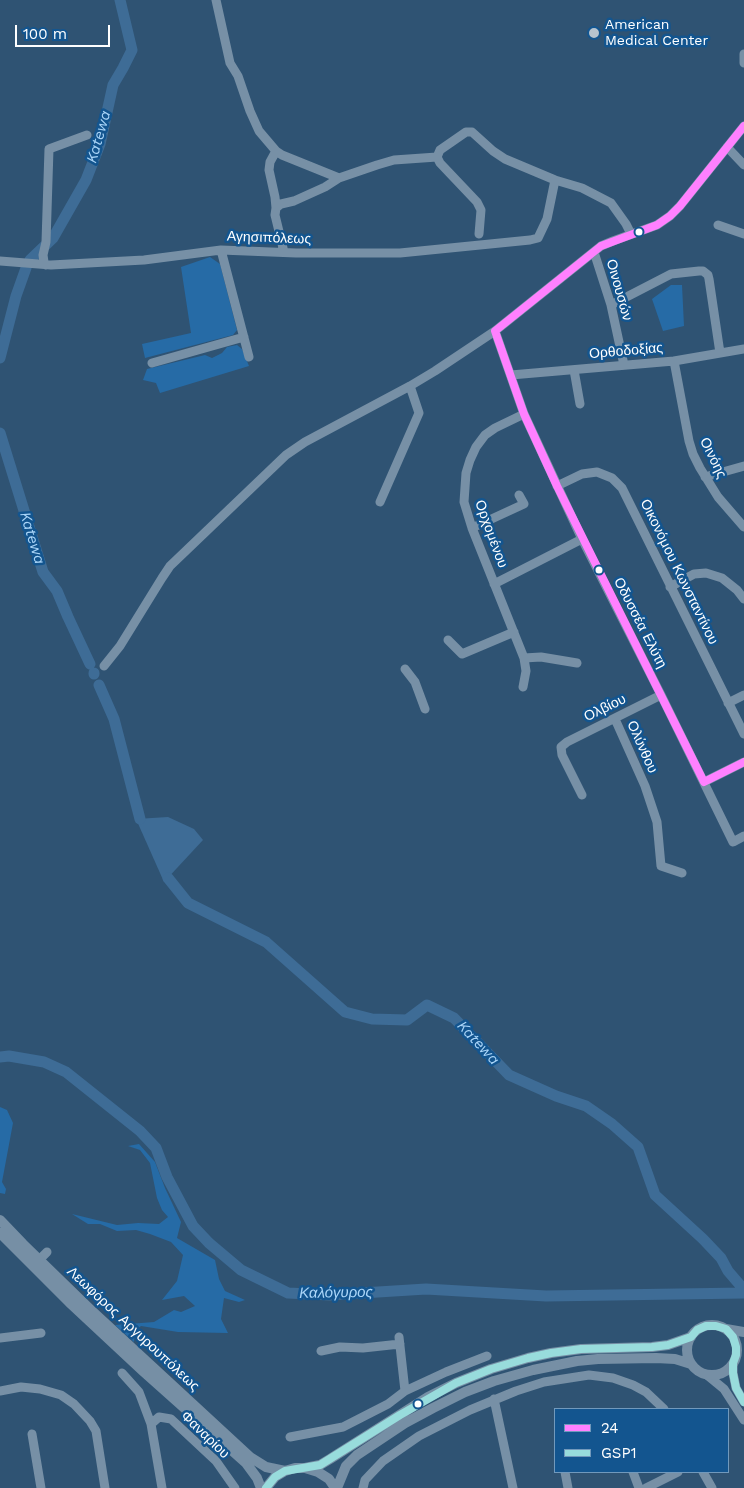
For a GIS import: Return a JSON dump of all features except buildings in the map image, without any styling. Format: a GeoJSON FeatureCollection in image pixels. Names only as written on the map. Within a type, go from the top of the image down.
{"type":"FeatureCollection","features":[{"type":"Feature","properties":{"kind":"main road","name":"Λεωφόρος Αργυρουπόλεως"},"geometry":{"type":"LineString","coordinates":[[0,1220],[39,1260],[248,1460]]}},
{"type":"Feature","properties":{"kind":"main road","name":"Λεωφόρος Αργυρουπόλεως"},"geometry":{"type":"LineString","coordinates":[[0,1232],[69,1302],[144,1372],[248,1460]]}},
{"type":"Feature","properties":{"kind":"main road"},"geometry":{"type":"LineString","coordinates":[[744,1332],[726,1330],[716,1326],[706,1326],[697,1330],[691,1337],[688,1355],[691,1364],[697,1370],[708,1375],[715,1375],[724,1372],[744,1352]]}},
{"type":"Feature","properties":{"kind":"main road"},"geometry":{"type":"LineString","coordinates":[[726,1330],[733,1337],[736,1347],[734,1361]]}},
{"type":"Feature","properties":{"kind":"main road"},"geometry":{"type":"LineString","coordinates":[[266,1488],[275,1477],[285,1471],[305,1468],[330,1460],[428,1398],[456,1383],[491,1369],[528,1358],[581,1349],[652,1347],[668,1345],[691,1337]]}},
{"type":"Feature","properties":{"kind":"main road"},"geometry":{"type":"LineString","coordinates":[[305,1468],[318,1472],[329,1479],[336,1488],[346,1466],[357,1455],[405,1423],[465,1392],[494,1381],[533,1370],[577,1361],[598,1359],[675,1359],[691,1364]]}},
{"type":"Feature","properties":{"kind":"main road"},"geometry":{"type":"LineString","coordinates":[[248,1460],[266,1467],[285,1471]]}},
{"type":"Feature","properties":{"kind":"main road"},"geometry":{"type":"LineString","coordinates":[[248,1460],[261,1488]]}},
{"type":"Feature","properties":{"kind":"street"},"geometry":{"type":"LineString","coordinates":[[216,0],[230,62],[238,76],[250,112],[259,131],[276,151],[339,178]]}},
{"type":"Feature","properties":{"kind":"street"},"geometry":{"type":"LineString","coordinates":[[744,54],[744,62]]}},
{"type":"Feature","properties":{"kind":"street"},"geometry":{"type":"LineString","coordinates":[[104,666],[120,646],[170,566],[286,455],[305,442],[410,386],[495,331],[594,252],[612,241],[657,224],[670,216],[744,126]]}},
{"type":"Feature","properties":{"kind":"street"},"geometry":{"type":"LineString","coordinates":[[479,234],[480,210],[478,202],[440,163],[437,157],[440,150],[466,132],[472,132],[505,159],[555,180],[582,188],[611,204],[631,234]]}},
{"type":"Feature","properties":{"kind":"street"},"geometry":{"type":"LineString","coordinates":[[46,265],[43,255],[46,242],[49,149],[87,134]]}},
{"type":"Feature","properties":{"kind":"street"},"geometry":{"type":"LineString","coordinates":[[726,147],[744,165]]}},
{"type":"Feature","properties":{"kind":"street"},"geometry":{"type":"LineString","coordinates":[[276,151],[270,162],[269,170],[275,197],[275,215],[284,252]]}},
{"type":"Feature","properties":{"kind":"street"},"geometry":{"type":"LineString","coordinates":[[276,208],[281,204],[294,201],[325,187],[339,178],[394,160],[437,157]]}},
{"type":"Feature","properties":{"kind":"street","name":"Αγησιπόλεως"},"geometry":{"type":"LineString","coordinates":[[0,261],[46,265],[144,260],[221,250],[400,253],[538,238],[547,219],[555,180]]}},
{"type":"Feature","properties":{"kind":"street"},"geometry":{"type":"LineString","coordinates":[[718,226],[744,234]]}},
{"type":"Feature","properties":{"kind":"street"},"geometry":{"type":"LineString","coordinates":[[221,250],[250,357]]}},
{"type":"Feature","properties":{"kind":"street","name":"Οινουσών"},"geometry":{"type":"LineString","coordinates":[[594,252],[611,305],[624,365]]}},
{"type":"Feature","properties":{"kind":"street"},"geometry":{"type":"LineString","coordinates":[[611,305],[671,274],[703,271],[708,275],[709,279],[720,353]]}},
{"type":"Feature","properties":{"kind":"street","name":"Οδυσσέα Ελύτη"},"geometry":{"type":"LineString","coordinates":[[495,331],[524,414],[582,539],[733,842],[744,836]]}},
{"type":"Feature","properties":{"kind":"street"},"geometry":{"type":"LineString","coordinates":[[152,362],[244,337]]}},
{"type":"Feature","properties":{"kind":"street","name":"Ορθοδοξίας"},"geometry":{"type":"LineString","coordinates":[[511,376],[674,361],[744,349]]}},
{"type":"Feature","properties":{"kind":"street","name":"Οινόης"},"geometry":{"type":"LineString","coordinates":[[674,361],[693,454],[718,497],[744,527]]}},
{"type":"Feature","properties":{"kind":"street"},"geometry":{"type":"LineString","coordinates":[[574,370],[580,404]]}},
{"type":"Feature","properties":{"kind":"street"},"geometry":{"type":"LineString","coordinates":[[380,502],[419,413],[410,386]]}},
{"type":"Feature","properties":{"kind":"street","name":"Ορχομένου"},"geometry":{"type":"LineString","coordinates":[[523,687],[526,671],[524,658],[472,528],[464,502],[464,487],[470,460],[476,447],[485,435],[524,414]]}},
{"type":"Feature","properties":{"kind":"street"},"geometry":{"type":"LineString","coordinates":[[705,477],[744,466]]}},
{"type":"Feature","properties":{"kind":"street","name":"Οικονόμου Κωνσταντίνου"},"geometry":{"type":"LineString","coordinates":[[557,486],[582,474],[598,472],[612,478],[622,488],[744,734]]}},
{"type":"Feature","properties":{"kind":"street"},"geometry":{"type":"LineString","coordinates":[[472,528],[524,504],[519,495]]}},
{"type":"Feature","properties":{"kind":"street"},"geometry":{"type":"LineString","coordinates":[[494,584],[582,539]]}},
{"type":"Feature","properties":{"kind":"street"},"geometry":{"type":"LineString","coordinates":[[670,587],[694,574],[706,573],[722,578],[737,590],[744,599]]}},
{"type":"Feature","properties":{"kind":"street"},"geometry":{"type":"LineString","coordinates":[[448,640],[462,654],[514,632]]}},
{"type":"Feature","properties":{"kind":"street"},"geometry":{"type":"LineString","coordinates":[[524,658],[541,657],[577,663]]}},
{"type":"Feature","properties":{"kind":"street"},"geometry":{"type":"LineString","coordinates":[[562,670],[564,661]]}},
{"type":"Feature","properties":{"kind":"street"},"geometry":{"type":"LineString","coordinates":[[405,669],[415,682],[425,709]]}},
{"type":"Feature","properties":{"kind":"street","name":"Ολβίου"},"geometry":{"type":"LineString","coordinates":[[582,795],[562,755],[561,747],[567,742],[661,695]]}},
{"type":"Feature","properties":{"kind":"street"},"geometry":{"type":"LineString","coordinates":[[728,703],[744,696]]}},
{"type":"Feature","properties":{"kind":"street","name":"Ολύνθου"},"geometry":{"type":"LineString","coordinates":[[614,719],[644,786],[657,822],[660,866],[682,873]]}},
{"type":"Feature","properties":{"kind":"street"},"geometry":{"type":"LineString","coordinates":[[704,782],[744,762]]}},
{"type":"Feature","properties":{"kind":"street"},"geometry":{"type":"LineString","coordinates":[[39,1260],[47,1252]]}},
{"type":"Feature","properties":{"kind":"street"},"geometry":{"type":"LineString","coordinates":[[0,1338],[41,1333]]}},
{"type":"Feature","properties":{"kind":"street"},"geometry":{"type":"LineString","coordinates":[[321,1350],[340,1347],[362,1348],[400,1341],[406,1391]]}},
{"type":"Feature","properties":{"kind":"street"},"geometry":{"type":"LineString","coordinates":[[290,1437],[343,1427],[388,1404],[406,1391],[446,1372],[487,1356]]}},
{"type":"Feature","properties":{"kind":"street"},"geometry":{"type":"LineString","coordinates":[[734,1361],[733,1373],[736,1388],[744,1402]]}},
{"type":"Feature","properties":{"kind":"street"},"geometry":{"type":"LineString","coordinates":[[122,1373],[139,1392],[151,1424],[162,1488]]}},
{"type":"Feature","properties":{"kind":"street"},"geometry":{"type":"LineString","coordinates":[[363,1488],[365,1480],[383,1462],[419,1436],[494,1399],[544,1382],[590,1375],[613,1378],[646,1392],[663,1408]]}},
{"type":"Feature","properties":{"kind":"street"},"geometry":{"type":"LineString","coordinates":[[708,1375],[724,1389],[744,1420]]}},
{"type":"Feature","properties":{"kind":"street"},"geometry":{"type":"LineString","coordinates":[[0,1391],[21,1387],[40,1389],[61,1395],[74,1404],[90,1421],[96,1431],[105,1488]]}},
{"type":"Feature","properties":{"kind":"street"},"geometry":{"type":"LineString","coordinates":[[494,1399],[513,1488]]}},
{"type":"Feature","properties":{"kind":"street","name":"Φαναρίου"},"geometry":{"type":"LineString","coordinates":[[151,1424],[159,1417],[171,1420],[216,1461],[234,1488]]}},
{"type":"Feature","properties":{"kind":"street"},"geometry":{"type":"LineString","coordinates":[[32,1434],[41,1488]]}},
{"type":"Feature","properties":{"kind":"street"},"geometry":{"type":"LineString","coordinates":[[565,1473],[568,1488]]}},
{"type":"Feature","properties":{"kind":"street"},"geometry":{"type":"LineString","coordinates":[[633,1473],[639,1488]]}},
{"type":"Feature","properties":{"kind":"street"},"geometry":{"type":"LineString","coordinates":[[646,1488],[676,1473]]}},
{"type":"Feature","properties":{"kind":"street"},"geometry":{"type":"LineString","coordinates":[[704,1473],[712,1488]]}},
{"type":"Feature","properties":{"kind":"shaded area"},"geometry":{"type":"Polygon","coordinates":[[[210,257],[220,264],[237,330],[233,335],[145,358],[142,344],[191,333],[181,267],[210,257]]]}},
{"type":"Feature","properties":{"kind":"shaded area"},"geometry":{"type":"Polygon","coordinates":[[[671,285],[682,285],[684,326],[663,331],[652,299],[671,285]]]}},
{"type":"Feature","properties":{"kind":"shaded area"},"geometry":{"type":"Polygon","coordinates":[[[237,345],[242,349],[249,366],[160,393],[156,383],[143,380],[147,369],[205,355],[212,358],[222,353],[227,347],[237,345]]]}},
{"type":"Feature","properties":{"kind":"shaded area"},"geometry":{"type":"Polygon","coordinates":[[[168,817],[194,829],[203,840],[164,882],[136,819],[168,817]]]}},
{"type":"Feature","properties":{"kind":"shaded area"},"geometry":{"type":"Polygon","coordinates":[[[0,1107],[7,1110],[13,1123],[2,1182],[6,1189],[5,1194],[0,1193],[0,1107]]]}},
{"type":"Feature","properties":{"kind":"shaded area"},"geometry":{"type":"Polygon","coordinates":[[[139,1144],[155,1162],[181,1222],[177,1238],[215,1260],[219,1279],[225,1291],[245,1300],[239,1302],[224,1298],[221,1319],[228,1333],[178,1332],[141,1326],[135,1331],[134,1342],[115,1325],[154,1322],[174,1310],[181,1312],[195,1306],[184,1296],[162,1300],[177,1281],[183,1255],[171,1242],[136,1230],[117,1231],[100,1224],[88,1224],[72,1214],[117,1225],[159,1224],[168,1217],[162,1210],[157,1198],[150,1163],[140,1150],[128,1146],[139,1144]]]}},
{"type":"Feature","properties":{"kind":"waterway","name":"Katewa"},"geometry":{"type":"LineString","coordinates":[[30,260],[53,238],[86,180],[100,144],[113,85],[132,50],[120,0]]}},
{"type":"Feature","properties":{"kind":"waterway","name":"Katewa"},"geometry":{"type":"LineString","coordinates":[[0,358],[16,296],[26,268]]}},
{"type":"Feature","properties":{"kind":"waterway","name":"Katewa"},"geometry":{"type":"LineString","coordinates":[[0,433],[43,572],[57,591],[90,664]]}},
{"type":"Feature","properties":{"kind":"waterway","name":"Katewa"},"geometry":{"type":"LineString","coordinates":[[99,685],[114,719],[140,819]]}},
{"type":"Feature","properties":{"kind":"waterway","name":"Katewa"},"geometry":{"type":"LineString","coordinates":[[168,878],[188,903],[266,942],[345,1012],[372,1019],[407,1020],[427,1005],[454,1018],[509,1075],[556,1096],[586,1106],[612,1124],[638,1147],[655,1195],[721,1258],[744,1293]]}},
{"type":"Feature","properties":{"kind":"waterway","name":"Καλόγυρος"},"geometry":{"type":"LineString","coordinates":[[0,1057],[9,1056],[44,1062],[66,1072],[140,1131],[156,1148],[167,1177],[193,1226],[209,1243],[241,1270],[288,1293],[330,1295],[426,1289],[546,1296],[744,1293]]}},
{"type":"Feature","properties":{"kind":"transit line","name":"24"},"geometry":{"type":"LineString","coordinates":[[744,126],[670,216],[657,225],[601,246],[495,331],[524,414],[557,486],[704,782],[744,762]]}},
{"type":"Feature","properties":{"kind":"transit line","name":"GSP1"},"geometry":{"type":"LineString","coordinates":[[266,1488],[275,1477],[285,1471],[320,1465],[400,1415],[456,1383],[491,1369],[551,1353],[581,1349],[668,1345],[691,1337],[697,1330],[706,1326],[716,1326],[726,1329],[733,1337],[736,1347],[733,1373],[736,1388],[744,1402]]}},
{"type":"Feature","properties":{"kind":"place","name":"American Medical Center"},"geometry":{"type":"Point","coordinates":[594,33]}}]}
